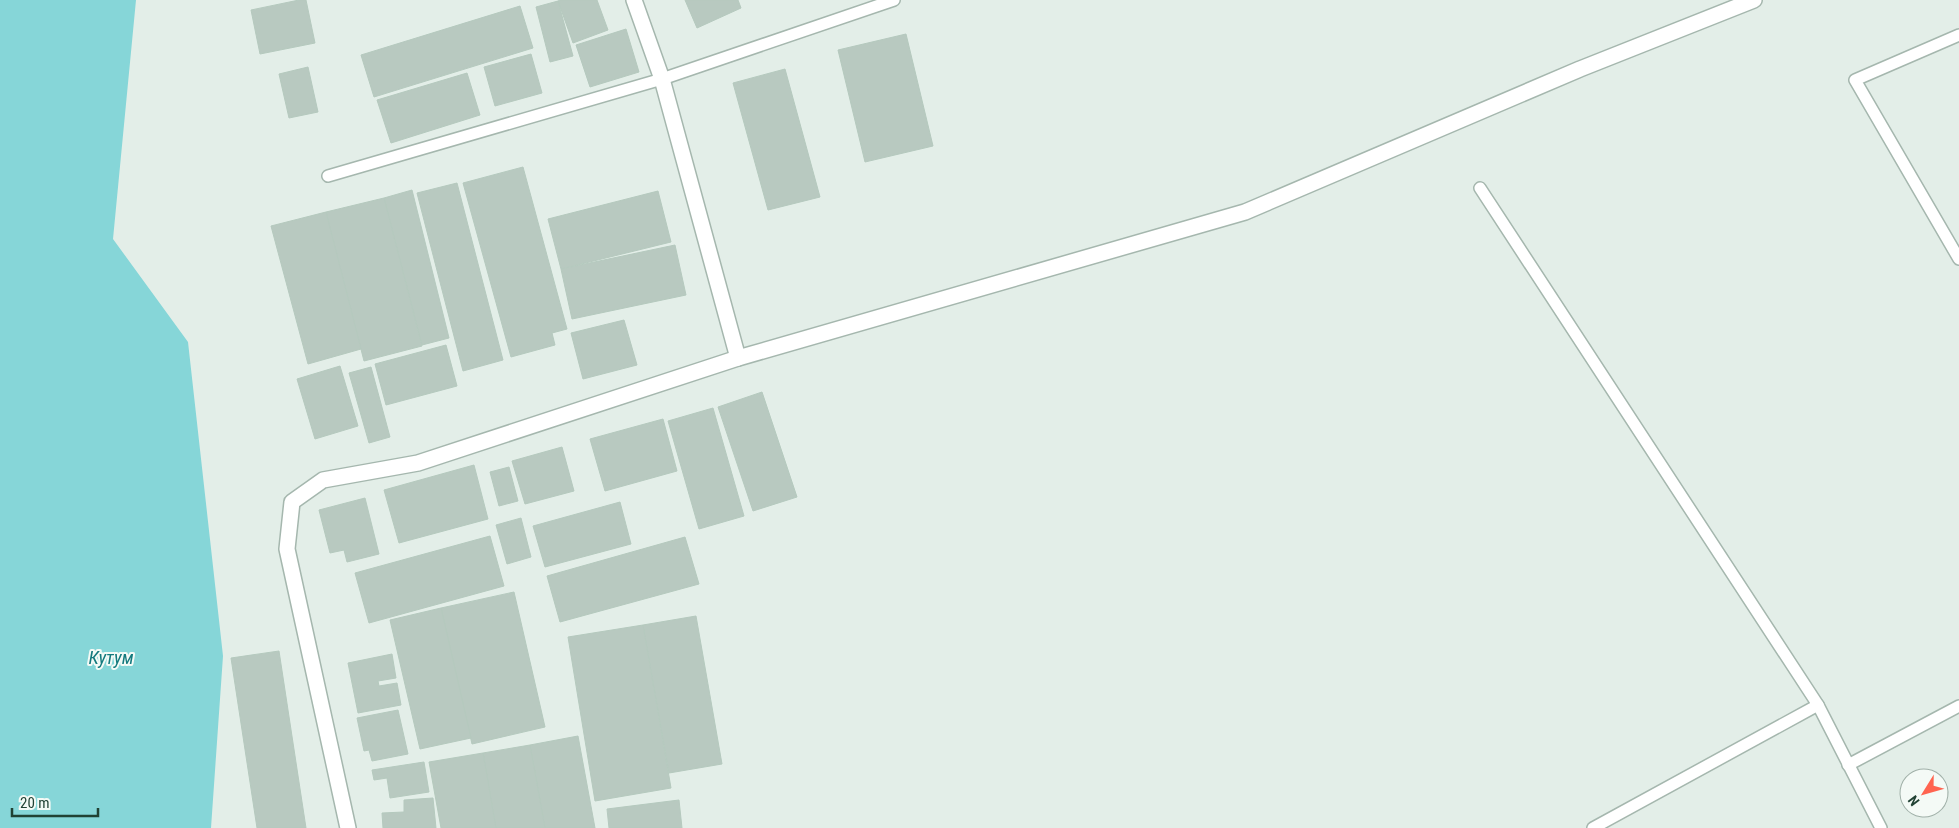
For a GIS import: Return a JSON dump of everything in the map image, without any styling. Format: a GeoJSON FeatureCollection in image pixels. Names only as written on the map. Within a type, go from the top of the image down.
{"type":"FeatureCollection","features":[{"type":"Feature","properties":{"kind":"street"},"geometry":{"type":"LineString","coordinates":[[634,0],[662,78],[738,358]]}},
{"type":"Feature","properties":{"kind":"street"},"geometry":{"type":"LineString","coordinates":[[348,828],[287,549],[292,502],[323,480],[418,463],[738,358],[1245,212],[1580,69],[1754,0]]}},
{"type":"Feature","properties":{"kind":"lane"},"geometry":{"type":"LineString","coordinates":[[328,176],[662,78],[894,0]]}},
{"type":"Feature","properties":{"kind":"lane"},"geometry":{"type":"LineString","coordinates":[[1959,35],[1855,80],[1959,259]]}},
{"type":"Feature","properties":{"kind":"lane"},"geometry":{"type":"LineString","coordinates":[[1480,188],[1818,705],[1881,828]]}},
{"type":"Feature","properties":{"kind":"lane"},"geometry":{"type":"LineString","coordinates":[[1593,828],[1818,705]]}},
{"type":"Feature","properties":{"kind":"lane"},"geometry":{"type":"LineString","coordinates":[[1848,765],[1959,706]]}},
{"type":"Feature","properties":{"kind":"water","name":"Кутум"},"geometry":{"type":"Polygon","coordinates":[[[0,0],[136,0],[113,239],[188,342],[223,656],[211,828],[0,828],[0,0]]]}},
{"type":"Feature","properties":{"kind":"building"},"geometry":{"type":"Polygon","coordinates":[[[306,0],[315,43],[260,54],[251,10],[306,0]]]}},
{"type":"Feature","properties":{"kind":"building"},"geometry":{"type":"Polygon","coordinates":[[[597,0],[608,30],[573,43],[558,1],[597,0]]]}},
{"type":"Feature","properties":{"kind":"building"},"geometry":{"type":"Polygon","coordinates":[[[685,0],[738,0],[741,8],[697,28],[685,0]]]}},
{"type":"Feature","properties":{"kind":"building"},"geometry":{"type":"Polygon","coordinates":[[[558,1],[573,56],[550,62],[536,7],[558,1]]]}},
{"type":"Feature","properties":{"kind":"building"},"geometry":{"type":"Polygon","coordinates":[[[520,6],[533,48],[374,97],[361,55],[520,6]]]}},
{"type":"Feature","properties":{"kind":"building"},"geometry":{"type":"Polygon","coordinates":[[[626,29],[639,72],[590,87],[576,45],[626,29]]]}},
{"type":"Feature","properties":{"kind":"building"},"geometry":{"type":"Polygon","coordinates":[[[906,34],[933,146],[865,162],[838,50],[906,34]]]}},
{"type":"Feature","properties":{"kind":"building"},"geometry":{"type":"Polygon","coordinates":[[[531,54],[542,93],[495,106],[484,67],[531,54]]]}},
{"type":"Feature","properties":{"kind":"building"},"geometry":{"type":"Polygon","coordinates":[[[308,67],[318,112],[289,118],[279,74],[308,67]]]}},
{"type":"Feature","properties":{"kind":"building"},"geometry":{"type":"Polygon","coordinates":[[[785,69],[820,197],[768,210],[733,83],[785,69]]]}},
{"type":"Feature","properties":{"kind":"building"},"geometry":{"type":"Polygon","coordinates":[[[467,73],[480,115],[391,143],[377,100],[467,73]]]}},
{"type":"Feature","properties":{"kind":"building"},"geometry":{"type":"Polygon","coordinates":[[[523,167],[567,329],[552,333],[555,345],[511,357],[463,183],[523,167]]]}},
{"type":"Feature","properties":{"kind":"building"},"geometry":{"type":"Polygon","coordinates":[[[457,183],[503,360],[463,371],[417,193],[457,183]]]}},
{"type":"Feature","properties":{"kind":"building"},"geometry":{"type":"Polygon","coordinates":[[[412,190],[449,338],[422,345],[384,198],[412,190]]]}},
{"type":"Feature","properties":{"kind":"building"},"geometry":{"type":"Polygon","coordinates":[[[658,191],[671,242],[561,269],[548,219],[658,191]]]}},
{"type":"Feature","properties":{"kind":"building"},"geometry":{"type":"Polygon","coordinates":[[[384,198],[422,346],[364,361],[326,212],[384,198]]]}},
{"type":"Feature","properties":{"kind":"building"},"geometry":{"type":"Polygon","coordinates":[[[326,212],[361,349],[308,364],[271,226],[326,212]]]}},
{"type":"Feature","properties":{"kind":"building"},"geometry":{"type":"Polygon","coordinates":[[[675,245],[686,295],[572,319],[561,269],[675,245]]]}},
{"type":"Feature","properties":{"kind":"building"},"geometry":{"type":"Polygon","coordinates":[[[624,320],[637,365],[583,379],[571,333],[624,320]]]}},
{"type":"Feature","properties":{"kind":"building"},"geometry":{"type":"Polygon","coordinates":[[[446,345],[457,386],[386,405],[375,364],[446,345]]]}},
{"type":"Feature","properties":{"kind":"building"},"geometry":{"type":"Polygon","coordinates":[[[340,366],[358,426],[315,439],[297,379],[340,366]]]}},
{"type":"Feature","properties":{"kind":"building"},"geometry":{"type":"Polygon","coordinates":[[[371,367],[390,437],[369,443],[349,373],[371,367]]]}},
{"type":"Feature","properties":{"kind":"building"},"geometry":{"type":"Polygon","coordinates":[[[762,392],[797,497],[753,511],[718,407],[762,392]]]}},
{"type":"Feature","properties":{"kind":"building"},"geometry":{"type":"Polygon","coordinates":[[[713,408],[744,516],[699,529],[668,421],[713,408]]]}},
{"type":"Feature","properties":{"kind":"building"},"geometry":{"type":"Polygon","coordinates":[[[663,419],[677,471],[605,491],[590,439],[663,419]]]}},
{"type":"Feature","properties":{"kind":"building"},"geometry":{"type":"Polygon","coordinates":[[[562,447],[574,491],[525,504],[512,461],[562,447]]]}},
{"type":"Feature","properties":{"kind":"building"},"geometry":{"type":"Polygon","coordinates":[[[474,465],[488,519],[399,543],[384,490],[474,465]]]}},
{"type":"Feature","properties":{"kind":"building"},"geometry":{"type":"Polygon","coordinates":[[[509,467],[518,501],[499,506],[490,472],[509,467]]]}},
{"type":"Feature","properties":{"kind":"building"},"geometry":{"type":"Polygon","coordinates":[[[365,498],[379,554],[347,562],[344,550],[330,553],[319,510],[365,498]]]}},
{"type":"Feature","properties":{"kind":"building"},"geometry":{"type":"Polygon","coordinates":[[[620,502],[631,544],[545,567],[533,526],[620,502]]]}},
{"type":"Feature","properties":{"kind":"building"},"geometry":{"type":"Polygon","coordinates":[[[521,518],[531,557],[507,564],[496,525],[521,518]]]}},
{"type":"Feature","properties":{"kind":"building"},"geometry":{"type":"Polygon","coordinates":[[[490,536],[504,586],[369,623],[355,573],[490,536]]]}},
{"type":"Feature","properties":{"kind":"building"},"geometry":{"type":"Polygon","coordinates":[[[685,537],[699,584],[560,622],[547,576],[685,537]]]}},
{"type":"Feature","properties":{"kind":"building"},"geometry":{"type":"Polygon","coordinates":[[[514,592],[545,727],[472,744],[441,608],[514,592]]]}},
{"type":"Feature","properties":{"kind":"building"},"geometry":{"type":"Polygon","coordinates":[[[441,608],[471,738],[420,749],[390,620],[441,608]]]}},
{"type":"Feature","properties":{"kind":"building"},"geometry":{"type":"Polygon","coordinates":[[[696,616],[722,764],[669,773],[643,625],[696,616]]]}},
{"type":"Feature","properties":{"kind":"building"},"geometry":{"type":"Polygon","coordinates":[[[643,625],[671,788],[595,801],[568,637],[643,625]]]}},
{"type":"Feature","properties":{"kind":"building"},"geometry":{"type":"Polygon","coordinates":[[[279,651],[306,828],[257,828],[231,658],[279,651]]]}},
{"type":"Feature","properties":{"kind":"building"},"geometry":{"type":"Polygon","coordinates":[[[392,654],[396,678],[378,681],[379,686],[397,683],[401,705],[358,713],[348,663],[392,654]]]}},
{"type":"Feature","properties":{"kind":"building"},"geometry":{"type":"Polygon","coordinates":[[[398,710],[408,754],[372,761],[369,750],[364,751],[357,718],[398,710]]]}},
{"type":"Feature","properties":{"kind":"building"},"geometry":{"type":"Polygon","coordinates":[[[578,736],[595,828],[545,828],[530,745],[578,736]]]}},
{"type":"Feature","properties":{"kind":"building"},"geometry":{"type":"Polygon","coordinates":[[[530,745],[545,828],[496,828],[483,753],[530,745]]]}},
{"type":"Feature","properties":{"kind":"building"},"geometry":{"type":"Polygon","coordinates":[[[483,753],[496,828],[441,828],[429,762],[483,753]]]}},
{"type":"Feature","properties":{"kind":"building"},"geometry":{"type":"Polygon","coordinates":[[[424,762],[429,792],[390,798],[387,778],[374,780],[372,770],[424,762]]]}},
{"type":"Feature","properties":{"kind":"building"},"geometry":{"type":"Polygon","coordinates":[[[433,798],[436,828],[383,828],[382,813],[404,812],[404,800],[433,798]]]}},
{"type":"Feature","properties":{"kind":"building"},"geometry":{"type":"Polygon","coordinates":[[[679,800],[682,828],[609,828],[607,809],[679,800]]]}}]}
